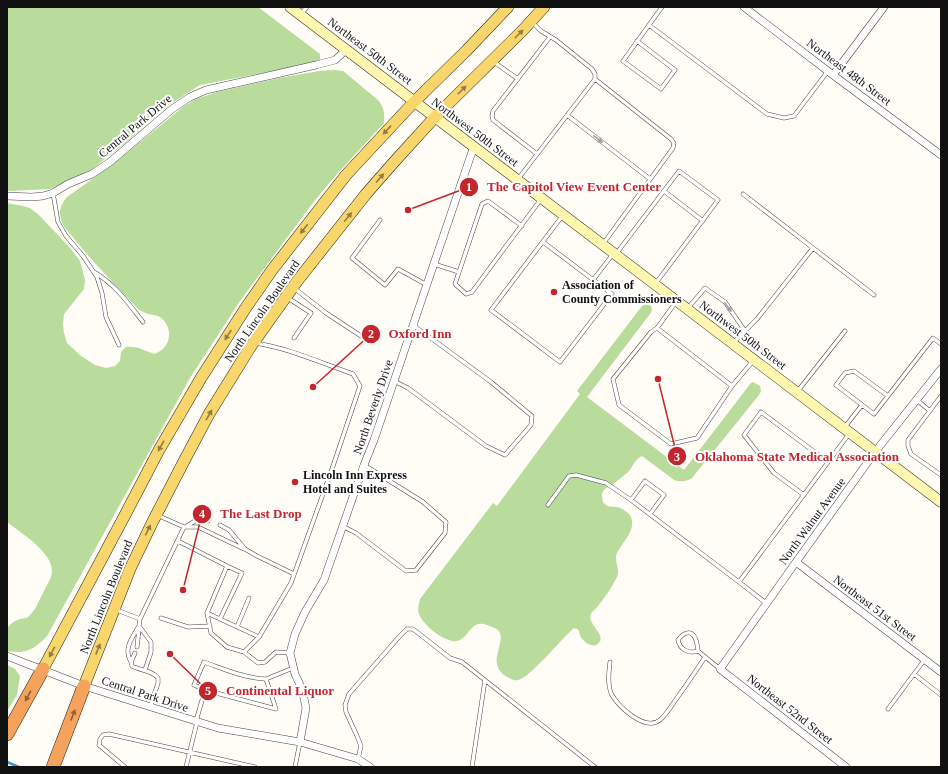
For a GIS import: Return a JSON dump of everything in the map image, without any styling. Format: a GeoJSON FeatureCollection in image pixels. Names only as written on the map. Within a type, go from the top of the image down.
{"type":"FeatureCollection","features":[{"type":"Feature","properties":{"kind":"highway"},"geometry":{"type":"LineString","coordinates":[[10,728],[42,669]]}},
{"type":"Feature","properties":{"kind":"highway"},"geometry":{"type":"LineString","coordinates":[[53,767],[84,686]]}},
{"type":"Feature","properties":{"kind":"main road","name":"Northeast 50th Street"},"geometry":{"type":"LineString","coordinates":[[290,7],[304,11],[346,50],[414,102]]}},
{"type":"Feature","properties":{"kind":"main road","name":"North Lincoln Boulevard"},"geometry":{"type":"LineString","coordinates":[[42,669],[181,410],[221,345],[272,270],[346,175],[414,102],[508,7]]}},
{"type":"Feature","properties":{"kind":"main road","name":"North Lincoln Boulevard"},"geometry":{"type":"LineString","coordinates":[[84,686],[130,569],[156,515],[209,414],[254,342],[290,292],[366,194],[435,117],[544,7]]}},
{"type":"Feature","properties":{"kind":"main road","name":"Northwest 50th Street"},"geometry":{"type":"LineString","coordinates":[[414,102],[474,146],[676,302],[941,502]]}},
{"type":"Feature","properties":{"kind":"street","name":"Northeast 48th Street"},"geometry":{"type":"LineString","coordinates":[[744,7],[941,155]]}},
{"type":"Feature","properties":{"kind":"street"},"geometry":{"type":"LineString","coordinates":[[830,73],[884,7]]}},
{"type":"Feature","properties":{"kind":"street","name":"Central Park Drive"},"geometry":{"type":"LineString","coordinates":[[7,196],[43,196],[53,193],[68,184],[92,174],[110,162],[172,109],[190,97],[206,90],[329,62],[335,60],[346,50]]}},
{"type":"Feature","properties":{"kind":"street","name":"North Beverly Drive"},"geometry":{"type":"LineString","coordinates":[[300,742],[306,708],[302,689],[293,668],[290,653],[295,634],[305,612],[324,580],[342,526],[374,440],[474,146]]}},
{"type":"Feature","properties":{"kind":"street","name":"North Walnut Avenue"},"geometry":{"type":"LineString","coordinates":[[720,669],[875,452],[941,369]]}},
{"type":"Feature","properties":{"kind":"street","name":"Northeast 51st Street"},"geometry":{"type":"LineString","coordinates":[[796,562],[941,672]]}},
{"type":"Feature","properties":{"kind":"street","name":"Central Park Drive"},"geometry":{"type":"LineString","coordinates":[[7,656],[84,686],[196,722],[218,728],[300,742],[358,759],[370,767]]}},
{"type":"Feature","properties":{"kind":"street","name":"Northeast 52nd Street"},"geometry":{"type":"LineString","coordinates":[[720,669],[846,767]]}},
{"type":"Feature","properties":{"kind":"lane"},"geometry":{"type":"LineString","coordinates":[[637,41],[675,70],[662,89],[623,61],[637,41],[662,7]]}},
{"type":"Feature","properties":{"kind":"lane"},"geometry":{"type":"LineString","coordinates":[[531,21],[541,32],[556,40],[592,69],[595,74],[595,78],[674,143],[673,148],[602,245]]}},
{"type":"Feature","properties":{"kind":"lane"},"geometry":{"type":"LineString","coordinates":[[649,25],[767,114],[784,118],[794,116],[830,73]]}},
{"type":"Feature","properties":{"kind":"lane"},"geometry":{"type":"LineString","coordinates":[[537,154],[493,120],[492,116],[493,111],[550,37]]}},
{"type":"Feature","properties":{"kind":"lane"},"geometry":{"type":"LineString","coordinates":[[492,60],[518,79]]}},
{"type":"Feature","properties":{"kind":"lane"},"geometry":{"type":"LineString","coordinates":[[518,180],[595,78]]}},
{"type":"Feature","properties":{"kind":"lane"},"geometry":{"type":"LineString","coordinates":[[567,115],[650,179]]}},
{"type":"Feature","properties":{"kind":"lane"},"geometry":{"type":"LineString","coordinates":[[593,280],[679,171],[718,200],[655,285]]}},
{"type":"Feature","properties":{"kind":"lane"},"geometry":{"type":"LineString","coordinates":[[664,191],[703,221]]}},
{"type":"Feature","properties":{"kind":"lane"},"geometry":{"type":"LineString","coordinates":[[53,193],[58,222],[66,236],[83,256],[97,277],[102,293],[106,317],[119,345]]}},
{"type":"Feature","properties":{"kind":"lane"},"geometry":{"type":"LineString","coordinates":[[743,194],[874,295]]}},
{"type":"Feature","properties":{"kind":"lane"},"geometry":{"type":"LineString","coordinates":[[522,226],[488,201],[482,204],[454,284],[466,294],[472,292],[522,226],[542,198]]}},
{"type":"Feature","properties":{"kind":"lane"},"geometry":{"type":"LineString","coordinates":[[543,242],[612,294],[560,362],[491,310],[563,215]]}},
{"type":"Feature","properties":{"kind":"lane"},"geometry":{"type":"LineString","coordinates":[[380,220],[352,258],[385,285],[398,269],[427,285]]}},
{"type":"Feature","properties":{"kind":"lane"},"geometry":{"type":"LineString","coordinates":[[733,344],[757,319],[813,248]]}},
{"type":"Feature","properties":{"kind":"lane"},"geometry":{"type":"LineString","coordinates":[[434,264],[459,272]]}},
{"type":"Feature","properties":{"kind":"lane"},"geometry":{"type":"LineString","coordinates":[[94,272],[104,278],[124,298],[143,322]]}},
{"type":"Feature","properties":{"kind":"lane"},"geometry":{"type":"LineString","coordinates":[[687,309],[705,288],[725,302],[745,331]]}},
{"type":"Feature","properties":{"kind":"lane"},"geometry":{"type":"LineString","coordinates":[[290,292],[361,336]]}},
{"type":"Feature","properties":{"kind":"lane"},"geometry":{"type":"LineString","coordinates":[[290,292],[311,313],[294,338]]}},
{"type":"Feature","properties":{"kind":"lane"},"geometry":{"type":"LineString","coordinates":[[676,302],[657,328],[651,332],[613,379],[619,405],[671,444],[696,438],[732,386],[753,360]]}},
{"type":"Feature","properties":{"kind":"lane"},"geometry":{"type":"LineString","coordinates":[[394,381],[408,388],[486,446],[506,455],[531,425],[532,416],[491,382],[413,325]]}},
{"type":"Feature","properties":{"kind":"lane"},"geometry":{"type":"LineString","coordinates":[[657,328],[732,386]]}},
{"type":"Feature","properties":{"kind":"lane"},"geometry":{"type":"LineString","coordinates":[[797,393],[845,331]]}},
{"type":"Feature","properties":{"kind":"lane"},"geometry":{"type":"LineString","coordinates":[[888,396],[854,370],[845,373],[836,385],[874,414],[888,396],[933,338],[941,344]]}},
{"type":"Feature","properties":{"kind":"lane"},"geometry":{"type":"LineString","coordinates":[[244,652],[259,637],[291,583],[360,386],[354,374],[292,352],[254,342]]}},
{"type":"Feature","properties":{"kind":"lane"},"geometry":{"type":"LineString","coordinates":[[941,396],[908,440],[908,446],[911,454],[941,475]]}},
{"type":"Feature","properties":{"kind":"lane"},"geometry":{"type":"LineString","coordinates":[[917,400],[930,411]]}},
{"type":"Feature","properties":{"kind":"lane"},"geometry":{"type":"LineString","coordinates":[[739,582],[828,462],[862,406]]}},
{"type":"Feature","properties":{"kind":"lane"},"geometry":{"type":"LineString","coordinates":[[804,495],[774,473],[744,435],[756,418],[761,412],[828,462]]}},
{"type":"Feature","properties":{"kind":"lane"},"geometry":{"type":"LineString","coordinates":[[342,526],[356,533],[406,571],[416,570],[444,532],[446,522],[423,502],[364,465]]}},
{"type":"Feature","properties":{"kind":"lane"},"geometry":{"type":"LineString","coordinates":[[548,505],[569,476],[576,475],[606,483],[650,514],[766,603]]}},
{"type":"Feature","properties":{"kind":"lane"},"geometry":{"type":"LineString","coordinates":[[631,500],[645,481],[664,495],[650,514]]}},
{"type":"Feature","properties":{"kind":"lane"},"geometry":{"type":"LineString","coordinates":[[156,515],[184,528],[198,527],[294,574]]}},
{"type":"Feature","properties":{"kind":"lane"},"geometry":{"type":"LineString","coordinates":[[137,647],[140,619],[184,528],[200,518],[208,521]]}},
{"type":"Feature","properties":{"kind":"lane"},"geometry":{"type":"LineString","coordinates":[[220,525],[228,530],[245,549]]}},
{"type":"Feature","properties":{"kind":"lane"},"geometry":{"type":"LineString","coordinates":[[178,541],[242,573],[220,620]]}},
{"type":"Feature","properties":{"kind":"lane"},"geometry":{"type":"LineString","coordinates":[[227,566],[207,613],[211,633],[227,646],[244,652],[258,663],[265,662],[276,652],[290,653]]}},
{"type":"Feature","properties":{"kind":"lane"},"geometry":{"type":"LineString","coordinates":[[236,627],[249,598]]}},
{"type":"Feature","properties":{"kind":"lane"},"geometry":{"type":"LineString","coordinates":[[114,609],[140,619]]}},
{"type":"Feature","properties":{"kind":"lane"},"geometry":{"type":"LineString","coordinates":[[207,613],[259,637]]}},
{"type":"Feature","properties":{"kind":"lane"},"geometry":{"type":"LineString","coordinates":[[160,618],[188,627],[210,626]]}},
{"type":"Feature","properties":{"kind":"lane"},"geometry":{"type":"LineString","coordinates":[[139,626],[127,650],[132,666],[155,674],[158,678],[158,683],[150,707]]}},
{"type":"Feature","properties":{"kind":"lane"},"geometry":{"type":"LineString","coordinates":[[139,626],[151,642],[151,652],[145,670]]}},
{"type":"Feature","properties":{"kind":"lane"},"geometry":{"type":"LineString","coordinates":[[358,759],[360,746],[358,736],[346,712],[345,705],[350,694],[407,629],[413,629],[450,658],[462,662],[595,767]]}},
{"type":"Feature","properties":{"kind":"lane"},"geometry":{"type":"LineString","coordinates":[[698,651],[690,652],[681,648],[678,640],[683,634],[689,633],[695,638],[698,651],[720,669]]}},
{"type":"Feature","properties":{"kind":"lane"},"geometry":{"type":"LineString","coordinates":[[131,662],[134,653]]}},
{"type":"Feature","properties":{"kind":"lane"},"geometry":{"type":"LineString","coordinates":[[610,662],[609,682],[611,693],[617,703],[639,720],[650,723],[659,721],[668,712],[705,657]]}},
{"type":"Feature","properties":{"kind":"lane"},"geometry":{"type":"LineString","coordinates":[[888,709],[925,659]]}},
{"type":"Feature","properties":{"kind":"lane"},"geometry":{"type":"LineString","coordinates":[[266,679],[276,709],[205,690],[194,685],[204,662],[238,674],[266,679],[293,668]]}},
{"type":"Feature","properties":{"kind":"lane"},"geometry":{"type":"LineString","coordinates":[[914,674],[941,694]]}},
{"type":"Feature","properties":{"kind":"lane"},"geometry":{"type":"LineString","coordinates":[[472,767],[485,680]]}},
{"type":"Feature","properties":{"kind":"lane"},"geometry":{"type":"LineString","coordinates":[[186,767],[205,690]]}},
{"type":"Feature","properties":{"kind":"lane"},"geometry":{"type":"LineString","coordinates":[[125,767],[99,745],[100,739],[103,735],[109,734],[255,767]]}},
{"type":"Feature","properties":{"kind":"lane"},"geometry":{"type":"LineString","coordinates":[[294,767],[300,742]]}},
{"type":"Feature","properties":{"kind":"green space"},"geometry":{"type":"Polygon","coordinates":[[[7,7],[258,7],[320,54],[320,62],[200,85],[167,106],[129,140],[91,170],[50,189],[9,191],[7,190],[7,7]]]}},
{"type":"Feature","properties":{"kind":"green space"},"geometry":{"type":"Polygon","coordinates":[[[334,70],[343,71],[378,100],[384,111],[384,123],[315,200],[240,301],[190,378],[47,636],[38,645],[29,650],[20,652],[7,651],[7,628],[16,621],[28,617],[32,612],[49,581],[52,571],[51,564],[41,550],[7,522],[7,203],[30,208],[39,215],[71,249],[80,261],[85,280],[84,289],[64,314],[63,324],[67,343],[81,356],[95,365],[106,368],[115,366],[120,361],[121,352],[126,347],[138,348],[155,354],[163,349],[168,341],[169,333],[164,320],[159,316],[148,314],[139,310],[83,249],[63,225],[60,209],[63,203],[67,197],[116,162],[183,107],[196,99],[217,92],[279,78],[334,70]]]}},
{"type":"Feature","properties":{"kind":"green space"},"geometry":{"type":"Polygon","coordinates":[[[645,304],[651,306],[652,310],[650,314],[587,397],[684,470],[751,383],[753,382],[760,386],[761,391],[692,478],[683,481],[674,480],[642,456],[637,459],[627,473],[603,491],[603,502],[608,506],[618,507],[625,510],[631,517],[632,527],[616,556],[618,572],[617,577],[606,596],[590,617],[600,635],[600,641],[594,645],[587,644],[581,638],[579,631],[574,628],[531,672],[518,680],[513,680],[504,675],[497,664],[501,640],[498,630],[481,624],[473,627],[461,639],[452,641],[435,632],[421,618],[418,610],[420,599],[493,503],[497,506],[580,394],[577,391],[645,304]]]}},
{"type":"Feature","properties":{"kind":"green space"},"geometry":{"type":"Polygon","coordinates":[[[7,665],[15,669],[20,676],[17,695],[7,711],[7,665]]]}},
{"type":"Feature","properties":{"kind":"waterway"},"geometry":{"type":"LineString","coordinates":[[7,762],[19,767]]}},
{"type":"Feature","properties":{"kind":"place","name":"The Capitol View Event Center"},"geometry":{"type":"Point","coordinates":[408,210]}},
{"type":"Feature","properties":{"kind":"place","name":"Association of County Commissioners"},"geometry":{"type":"Point","coordinates":[554,292]}},
{"type":"Feature","properties":{"kind":"place","name":"Oklahoma State Medical Association"},"geometry":{"type":"Point","coordinates":[658,379]}},
{"type":"Feature","properties":{"kind":"place","name":"Oxford Inn"},"geometry":{"type":"Point","coordinates":[313,387]}},
{"type":"Feature","properties":{"kind":"place","name":"Lincoln Inn Express Hotel and Suites"},"geometry":{"type":"Point","coordinates":[295,482]}},
{"type":"Feature","properties":{"kind":"place","name":"The Last Drop"},"geometry":{"type":"Point","coordinates":[183,590]}},
{"type":"Feature","properties":{"kind":"place","name":"Continental Liquor"},"geometry":{"type":"Point","coordinates":[170,654]}}]}
